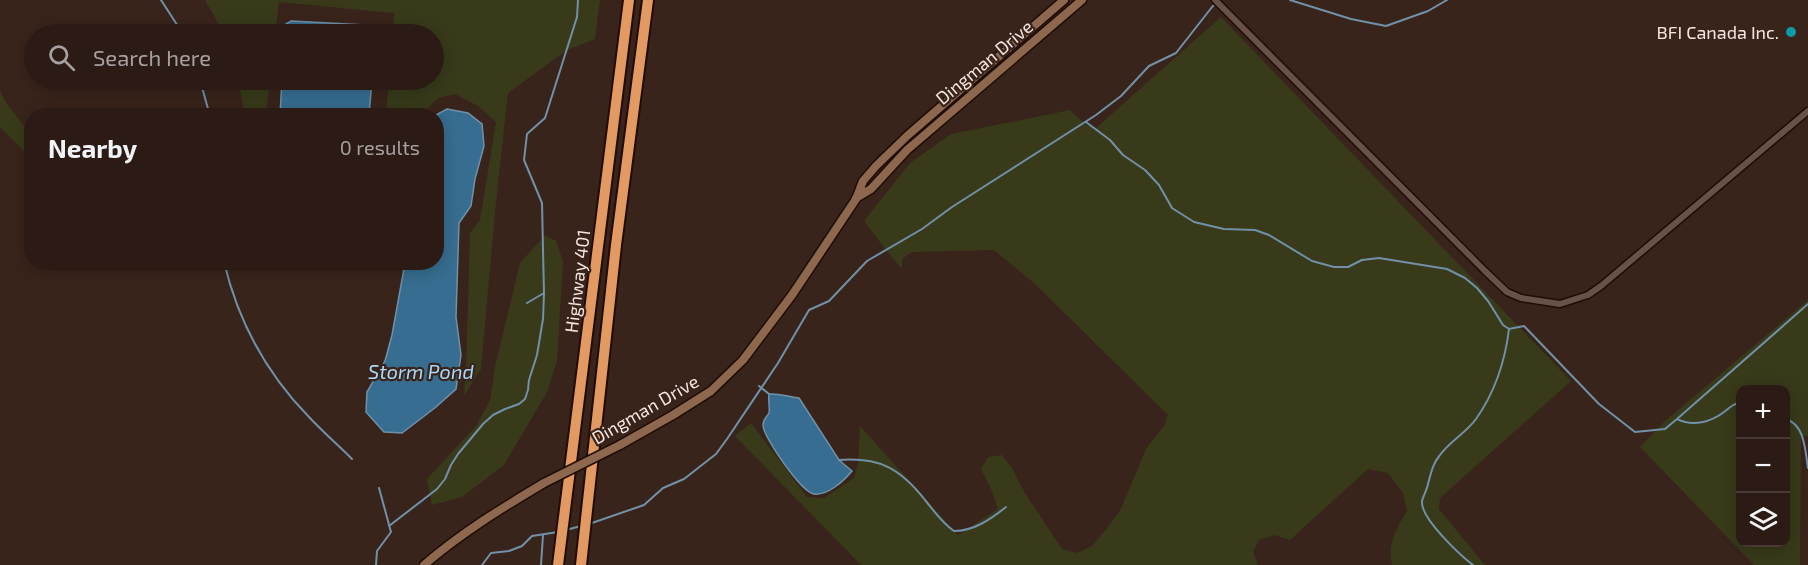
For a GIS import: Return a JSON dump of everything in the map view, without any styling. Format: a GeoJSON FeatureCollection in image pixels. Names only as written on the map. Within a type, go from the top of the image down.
{"type":"FeatureCollection","features":[{"type":"Feature","properties":{"kind":"highway","name":"Highway 401"},"geometry":{"type":"LineString","coordinates":[[558,565],[629,0]]}},
{"type":"Feature","properties":{"kind":"highway","name":"Highway 401"},"geometry":{"type":"LineString","coordinates":[[581,565],[616,245],[648,0]]}},
{"type":"Feature","properties":{"kind":"main road","name":"Dingman Drive"},"geometry":{"type":"LineString","coordinates":[[424,565],[486,518],[544,483],[620,445],[711,391],[743,360],[792,295],[856,199],[863,182],[930,116],[1064,0]]}},
{"type":"Feature","properties":{"kind":"main road","name":"Dingman Drive"},"geometry":{"type":"LineString","coordinates":[[856,199],[871,189],[907,150],[1082,0]]}},
{"type":"Feature","properties":{"kind":"street"},"geometry":{"type":"LineString","coordinates":[[1215,0],[1492,278],[1507,292],[1521,298],[1560,304],[1588,295],[1609,280],[1808,111]]}},
{"type":"Feature","properties":{"kind":"green space"},"geometry":{"type":"Polygon","coordinates":[[[205,0],[600,0],[595,39],[567,50],[508,93],[481,369],[464,396],[470,233],[480,220],[496,122],[478,106],[455,94],[438,98],[428,108],[387,108],[388,90],[444,90],[444,24],[393,24],[394,13],[279,2],[276,24],[218,24],[205,0]]]}},
{"type":"Feature","properties":{"kind":"green space"},"geometry":{"type":"Polygon","coordinates":[[[1221,17],[1571,381],[1440,498],[1439,509],[1485,565],[1392,565],[1392,543],[1396,530],[1407,511],[1403,493],[1388,473],[1368,469],[1290,540],[1275,535],[1259,540],[1253,552],[1258,565],[861,565],[735,436],[751,423],[807,497],[824,498],[854,478],[858,464],[860,426],[958,535],[998,509],[981,469],[988,457],[1002,455],[1062,549],[1077,553],[1092,546],[1120,511],[1146,449],[1164,426],[1168,415],[1035,284],[994,250],[912,252],[902,259],[902,269],[864,221],[910,163],[951,134],[1070,110],[1085,124],[1096,128],[1221,17]]]}},
{"type":"Feature","properties":{"kind":"green space"},"geometry":{"type":"Polygon","coordinates":[[[240,90],[269,90],[267,108],[244,108],[240,90]]]}},
{"type":"Feature","properties":{"kind":"green space"},"geometry":{"type":"Polygon","coordinates":[[[0,91],[24,126],[24,151],[0,127],[0,91]]]}},
{"type":"Feature","properties":{"kind":"green space"},"geometry":{"type":"Polygon","coordinates":[[[545,235],[556,241],[563,261],[557,361],[547,392],[504,465],[462,497],[432,505],[427,479],[476,426],[490,400],[495,367],[520,263],[545,235]]]}},
{"type":"Feature","properties":{"kind":"green space"},"geometry":{"type":"Polygon","coordinates":[[[1808,300],[1808,436],[1801,436],[1800,565],[1754,565],[1737,547],[1790,547],[1790,385],[1736,385],[1736,546],[1640,447],[1665,421],[1808,300]]]}},
{"type":"Feature","properties":{"kind":"water"},"geometry":{"type":"Polygon","coordinates":[[[291,21],[347,24],[286,24],[291,21]]]}},
{"type":"Feature","properties":{"kind":"water"},"geometry":{"type":"Polygon","coordinates":[[[281,90],[371,90],[370,108],[280,108],[281,90]]]}},
{"type":"Feature","properties":{"kind":"water","name":"Storm Pond"},"geometry":{"type":"Polygon","coordinates":[[[447,109],[468,113],[482,124],[484,146],[475,179],[471,206],[459,223],[456,317],[461,355],[456,389],[402,433],[384,432],[366,412],[367,392],[385,361],[404,270],[444,270],[444,111],[447,109]]]}},
{"type":"Feature","properties":{"kind":"water"},"geometry":{"type":"Polygon","coordinates":[[[769,394],[799,398],[839,460],[852,471],[835,487],[824,493],[814,494],[801,484],[784,464],[769,441],[763,425],[769,413],[769,394]]]}},
{"type":"Feature","properties":{"kind":"waterway"},"geometry":{"type":"LineString","coordinates":[[161,0],[177,24]]}},
{"type":"Feature","properties":{"kind":"waterway"},"geometry":{"type":"LineString","coordinates":[[389,526],[437,489],[458,454],[483,424],[493,415],[525,399],[537,355],[543,319],[544,294],[542,203],[524,160],[527,134],[545,118],[577,17],[578,0]]}},
{"type":"Feature","properties":{"kind":"waterway"},"geometry":{"type":"LineString","coordinates":[[589,524],[644,505],[663,488],[684,479],[716,454],[778,363],[809,310],[829,301],[867,261],[922,229],[952,207],[1096,115],[1121,96],[1149,66],[1176,53],[1220,0]]}},
{"type":"Feature","properties":{"kind":"waterway"},"geometry":{"type":"LineString","coordinates":[[1290,0],[1351,19],[1386,26],[1428,11],[1447,0]]}},
{"type":"Feature","properties":{"kind":"waterway"},"geometry":{"type":"LineString","coordinates":[[203,90],[208,108]]}},
{"type":"Feature","properties":{"kind":"waterway"},"geometry":{"type":"LineString","coordinates":[[1086,122],[1110,140],[1123,155],[1145,170],[1159,185],[1172,208],[1194,222],[1224,229],[1255,230],[1269,235],[1312,261],[1334,267],[1348,267],[1362,260],[1379,258],[1447,269],[1465,278],[1477,288],[1503,325],[1509,329]]}},
{"type":"Feature","properties":{"kind":"waterway"},"geometry":{"type":"LineString","coordinates":[[226,270],[246,326],[267,365],[314,423],[352,459]]}},
{"type":"Feature","properties":{"kind":"waterway"},"geometry":{"type":"LineString","coordinates":[[527,303],[544,293]]}},
{"type":"Feature","properties":{"kind":"waterway"},"geometry":{"type":"LineString","coordinates":[[1677,419],[1808,304]]}},
{"type":"Feature","properties":{"kind":"waterway"},"geometry":{"type":"LineString","coordinates":[[1509,329],[1524,326],[1599,404],[1635,432],[1665,429],[1677,419],[1689,423],[1708,421],[1736,404]]}},
{"type":"Feature","properties":{"kind":"waterway"},"geometry":{"type":"LineString","coordinates":[[1473,565],[1434,526],[1427,517],[1422,501],[1432,468],[1438,458],[1448,445],[1472,424],[1489,398],[1502,365],[1509,329]]}},
{"type":"Feature","properties":{"kind":"waterway"},"geometry":{"type":"LineString","coordinates":[[759,386],[769,394]]}},
{"type":"Feature","properties":{"kind":"waterway"},"geometry":{"type":"LineString","coordinates":[[1790,421],[1801,432],[1808,468]]}},
{"type":"Feature","properties":{"kind":"waterway"},"geometry":{"type":"LineString","coordinates":[[839,460],[866,460],[897,472],[916,489],[942,521],[954,531],[975,527],[1006,507]]}},
{"type":"Feature","properties":{"kind":"waterway"},"geometry":{"type":"LineString","coordinates":[[376,565],[377,551],[391,532],[379,488]]}},
{"type":"Feature","properties":{"kind":"waterway"},"geometry":{"type":"LineString","coordinates":[[566,530],[581,526]]}},
{"type":"Feature","properties":{"kind":"waterway"},"geometry":{"type":"LineString","coordinates":[[482,565],[491,553],[509,551],[522,546],[532,536],[558,532]]}},
{"type":"Feature","properties":{"kind":"waterway"},"geometry":{"type":"LineString","coordinates":[[541,565],[543,535]]}},
{"type":"Feature","properties":{"kind":"place","name":"BFI Canada Inc."},"geometry":{"type":"Point","coordinates":[1791,32]}}]}
